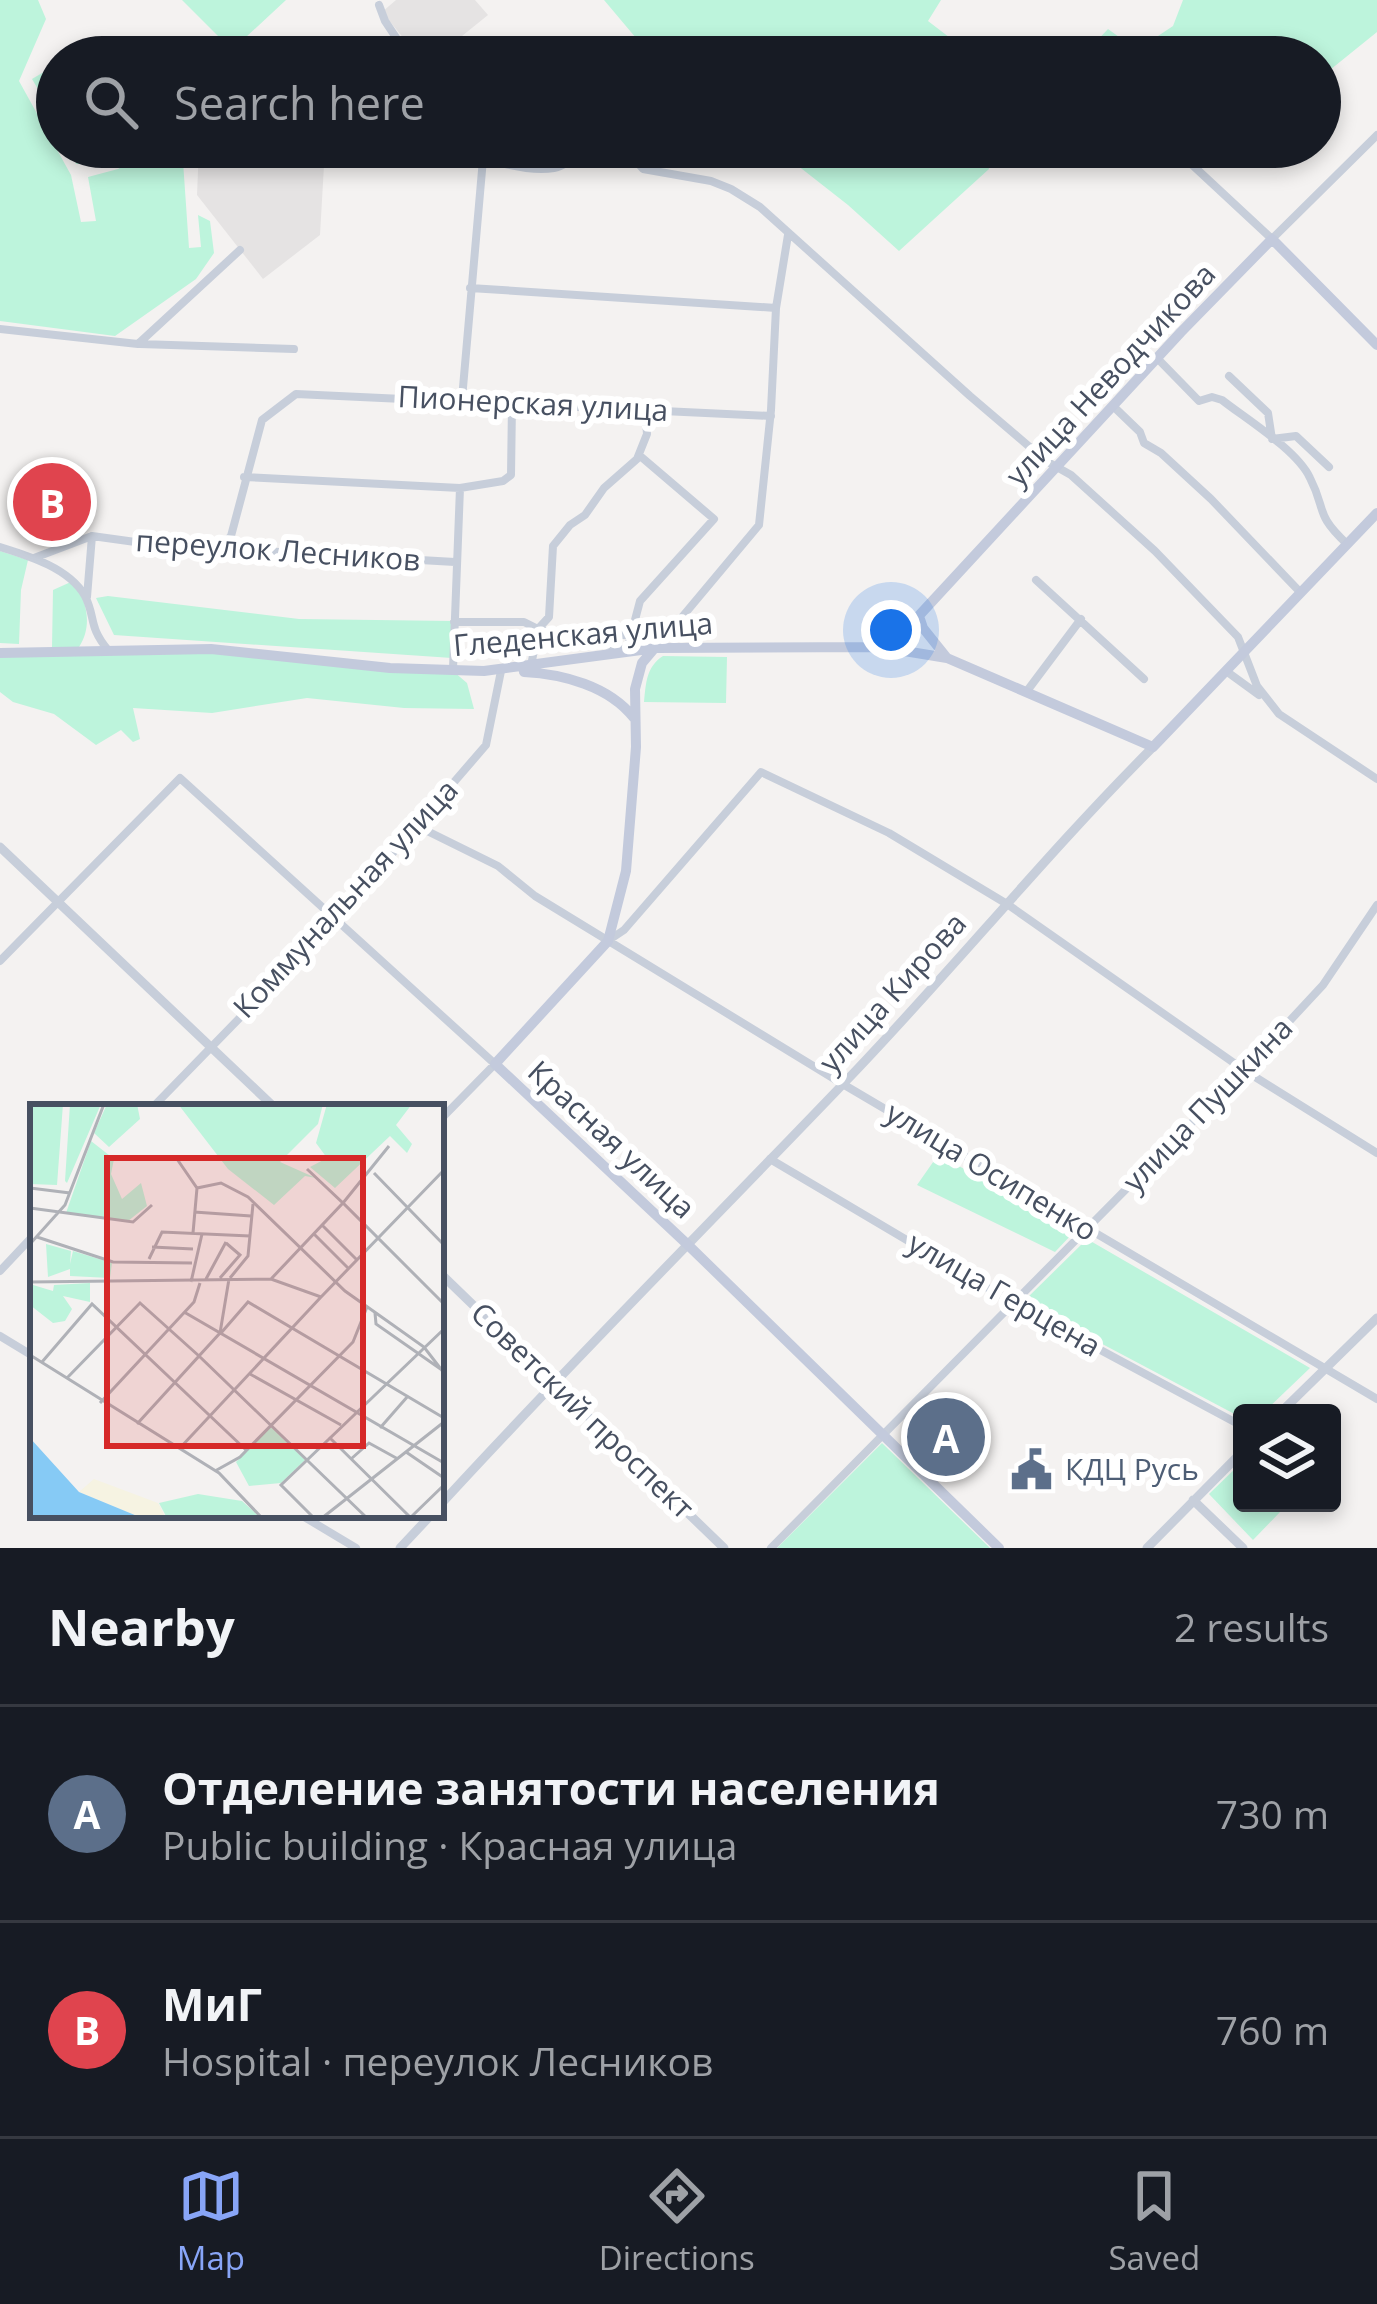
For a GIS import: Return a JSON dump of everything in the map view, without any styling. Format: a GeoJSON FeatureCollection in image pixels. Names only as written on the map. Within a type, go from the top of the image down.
{"type":"FeatureCollection","features":[{"type":"Feature","properties":{"kind":"main road"},"geometry":{"type":"LineString","coordinates":[[1272,239],[1377,345]]}},
{"type":"Feature","properties":{"kind":"main road","name":"улица Неводчикова"},"geometry":{"type":"LineString","coordinates":[[880,646],[919,616],[1272,239]]}},
{"type":"Feature","properties":{"kind":"main road","name":"улица Кирова"},"geometry":{"type":"LineString","coordinates":[[1153,747],[1377,513]]}},
{"type":"Feature","properties":{"kind":"main road"},"geometry":{"type":"LineString","coordinates":[[919,616],[922,628],[947,658]]}},
{"type":"Feature","properties":{"kind":"main road","name":"Гледенская улица"},"geometry":{"type":"LineString","coordinates":[[0,653],[211,649],[390,668],[505,671],[656,648],[880,646],[947,658],[1153,747]]}},
{"type":"Feature","properties":{"kind":"main road"},"geometry":{"type":"LineString","coordinates":[[495,1064],[608,941],[626,871],[638,673],[656,648]]}},
{"type":"Feature","properties":{"kind":"main road"},"geometry":{"type":"LineString","coordinates":[[505,671],[579,682],[617,700],[634,718]]}},
{"type":"Feature","properties":{"kind":"main road","name":"Красная улица"},"geometry":{"type":"LineString","coordinates":[[495,1064],[999,1548]]}},
{"type":"Feature","properties":{"kind":"street"},"geometry":{"type":"LineString","coordinates":[[379,4],[395,36]]}},
{"type":"Feature","properties":{"kind":"street","name":"улица Неводчикова"},"geometry":{"type":"LineString","coordinates":[[1272,239],[1377,135]]}},
{"type":"Feature","properties":{"kind":"street"},"geometry":{"type":"LineString","coordinates":[[462,399],[482,168]]}},
{"type":"Feature","properties":{"kind":"street"},"geometry":{"type":"LineString","coordinates":[[642,168],[731,189],[760,207],[1155,551],[1238,637],[1267,700]]}},
{"type":"Feature","properties":{"kind":"street"},"geometry":{"type":"LineString","coordinates":[[1196,168],[1272,239]]}},
{"type":"Feature","properties":{"kind":"street"},"geometry":{"type":"LineString","coordinates":[[656,648],[759,525],[776,308],[788,235]]}},
{"type":"Feature","properties":{"kind":"street"},"geometry":{"type":"LineString","coordinates":[[138,344],[240,250]]}},
{"type":"Feature","properties":{"kind":"street"},"geometry":{"type":"LineString","coordinates":[[470,288],[776,308]]}},
{"type":"Feature","properties":{"kind":"street"},"geometry":{"type":"LineString","coordinates":[[0,329],[138,344],[294,349]]}},
{"type":"Feature","properties":{"kind":"street"},"geometry":{"type":"LineString","coordinates":[[1157,358],[1199,400],[1218,398],[1308,474],[1321,516],[1347,544]]}},
{"type":"Feature","properties":{"kind":"street"},"geometry":{"type":"LineString","coordinates":[[1229,376],[1268,413],[1272,439]]}},
{"type":"Feature","properties":{"kind":"street","name":"Пионерская улица"},"geometry":{"type":"LineString","coordinates":[[244,477],[262,420],[296,394],[771,416]]}},
{"type":"Feature","properties":{"kind":"street"},"geometry":{"type":"LineString","coordinates":[[219,548],[231,536],[244,477],[460,488],[503,481],[511,475],[512,404]]}},
{"type":"Feature","properties":{"kind":"street"},"geometry":{"type":"LineString","coordinates":[[1113,406],[1144,443],[1211,499],[1301,593]]}},
{"type":"Feature","properties":{"kind":"street"},"geometry":{"type":"LineString","coordinates":[[531,667],[538,629],[549,617],[554,546],[638,455],[647,434],[645,410]]}},
{"type":"Feature","properties":{"kind":"street"},"geometry":{"type":"LineString","coordinates":[[1272,439],[1296,436],[1329,467]]}},
{"type":"Feature","properties":{"kind":"street"},"geometry":{"type":"LineString","coordinates":[[454,622],[524,622],[627,650],[640,601],[714,519],[638,455]]}},
{"type":"Feature","properties":{"kind":"street"},"geometry":{"type":"LineString","coordinates":[[453,671],[460,488]]}},
{"type":"Feature","properties":{"kind":"street"},"geometry":{"type":"LineString","coordinates":[[92,536],[86,599],[92,628],[109,652]]}},
{"type":"Feature","properties":{"kind":"street","name":"переулок Лесников"},"geometry":{"type":"LineString","coordinates":[[34,558],[92,536],[455,562]]}},
{"type":"Feature","properties":{"kind":"street"},"geometry":{"type":"LineString","coordinates":[[0,547],[34,558],[73,581],[86,599]]}},
{"type":"Feature","properties":{"kind":"street"},"geometry":{"type":"LineString","coordinates":[[1036,580],[1144,679]]}},
{"type":"Feature","properties":{"kind":"street"},"geometry":{"type":"LineString","coordinates":[[1028,691],[1081,619]]}},
{"type":"Feature","properties":{"kind":"street"},"geometry":{"type":"LineString","coordinates":[[538,629],[655,637],[670,632]]}},
{"type":"Feature","properties":{"kind":"street","name":"Коммунальная улица"},"geometry":{"type":"LineString","coordinates":[[156,1104],[334,920],[486,745],[505,671]]}},
{"type":"Feature","properties":{"kind":"street"},"geometry":{"type":"LineString","coordinates":[[1226,671],[1290,722],[1377,779]]}},
{"type":"Feature","properties":{"kind":"street","name":"улица Кирова"},"geometry":{"type":"LineString","coordinates":[[444,1501],[843,1084],[1153,747]]}},
{"type":"Feature","properties":{"kind":"street"},"geometry":{"type":"LineString","coordinates":[[608,941],[624,930],[761,772],[889,833],[1007,904],[1244,1070],[1377,1153]]}},
{"type":"Feature","properties":{"kind":"street","name":"Красная улица"},"geometry":{"type":"LineString","coordinates":[[59,900],[180,778],[495,1064]]}},
{"type":"Feature","properties":{"kind":"street","name":"улица Осипенко"},"geometry":{"type":"LineString","coordinates":[[415,825],[498,866],[535,896],[843,1084],[1377,1399]]}},
{"type":"Feature","properties":{"kind":"street"},"geometry":{"type":"LineString","coordinates":[[0,847],[271,1104]]}},
{"type":"Feature","properties":{"kind":"street"},"geometry":{"type":"LineString","coordinates":[[0,961],[59,900]]}},
{"type":"Feature","properties":{"kind":"street","name":"улица Пушкина"},"geometry":{"type":"LineString","coordinates":[[771,1548],[1244,1070],[1323,985],[1377,905]]}},
{"type":"Feature","properties":{"kind":"street"},"geometry":{"type":"LineString","coordinates":[[444,1116],[495,1064]]}},
{"type":"Feature","properties":{"kind":"street","name":"улица Герцена"},"geometry":{"type":"LineString","coordinates":[[769,1158],[1013,1304],[1233,1421]]}},
{"type":"Feature","properties":{"kind":"street"},"geometry":{"type":"LineString","coordinates":[[0,1270],[30,1239]]}},
{"type":"Feature","properties":{"kind":"street","name":"Советский проспект"},"geometry":{"type":"LineString","coordinates":[[444,1277],[724,1548]]}},
{"type":"Feature","properties":{"kind":"street"},"geometry":{"type":"LineString","coordinates":[[1289,1404],[1377,1318]]}},
{"type":"Feature","properties":{"kind":"street"},"geometry":{"type":"LineString","coordinates":[[0,1336],[30,1354]]}},
{"type":"Feature","properties":{"kind":"street"},"geometry":{"type":"LineString","coordinates":[[1147,1548],[1233,1461]]}},
{"type":"Feature","properties":{"kind":"street"},"geometry":{"type":"LineString","coordinates":[[1193,1500],[1243,1548]]}},
{"type":"Feature","properties":{"kind":"street"},"geometry":{"type":"LineString","coordinates":[[306,1518],[356,1548]]}},
{"type":"Feature","properties":{"kind":"street"},"geometry":{"type":"LineString","coordinates":[[400,1548],[427,1518]]}},
{"type":"Feature","properties":{"kind":"shaded area"},"geometry":{"type":"Polygon","coordinates":[[[396,0],[475,0],[488,15],[462,36],[402,36],[382,12],[396,0]]]}},
{"type":"Feature","properties":{"kind":"shaded area"},"geometry":{"type":"Polygon","coordinates":[[[198,168],[324,168],[320,235],[263,279],[197,195],[198,168]]]}},
{"type":"Feature","properties":{"kind":"green space"},"geometry":{"type":"Polygon","coordinates":[[[0,0],[38,0],[46,19],[19,81],[36,112],[36,168],[67,168],[81,222],[96,221],[88,177],[120,168],[183,168],[189,248],[201,247],[198,215],[210,221],[214,253],[196,279],[115,336],[0,321],[0,0]]]}},
{"type":"Feature","properties":{"kind":"green space"},"geometry":{"type":"Polygon","coordinates":[[[182,0],[286,0],[247,36],[218,36],[182,0]]]}},
{"type":"Feature","properties":{"kind":"green space"},"geometry":{"type":"Polygon","coordinates":[[[604,0],[941,0],[928,21],[948,36],[634,36],[604,0]]]}},
{"type":"Feature","properties":{"kind":"green space"},"geometry":{"type":"Polygon","coordinates":[[[1183,0],[1377,0],[1377,32],[1341,61],[1341,36],[1158,36],[1173,26],[1183,0]]]}},
{"type":"Feature","properties":{"kind":"green space"},"geometry":{"type":"Polygon","coordinates":[[[801,168],[989,169],[899,251],[801,168]]]}},
{"type":"Feature","properties":{"kind":"green space"},"geometry":{"type":"Polygon","coordinates":[[[0,551],[28,560],[21,590],[19,644],[0,643],[0,551]]]}},
{"type":"Feature","properties":{"kind":"green space"},"geometry":{"type":"Polygon","coordinates":[[[73,581],[82,596],[86,630],[79,647],[52,647],[53,590],[73,581]]]}},
{"type":"Feature","properties":{"kind":"green space"},"geometry":{"type":"Polygon","coordinates":[[[96,598],[299,619],[453,621],[452,658],[114,635],[96,598]]]}},
{"type":"Feature","properties":{"kind":"green space"},"geometry":{"type":"Polygon","coordinates":[[[176,648],[453,671],[467,683],[474,709],[404,708],[307,698],[212,713],[133,708],[140,739],[133,742],[121,730],[96,745],[54,714],[13,702],[0,692],[0,653],[176,648]]]}},
{"type":"Feature","properties":{"kind":"green space"},"geometry":{"type":"Polygon","coordinates":[[[663,656],[727,657],[726,703],[644,702],[650,670],[663,656]]]}},
{"type":"Feature","properties":{"kind":"green space"},"geometry":{"type":"Polygon","coordinates":[[[938,1155],[1066,1223],[1073,1233],[1055,1252],[917,1185],[938,1155]]]}},
{"type":"Feature","properties":{"kind":"green space"},"geometry":{"type":"Polygon","coordinates":[[[1087,1239],[1310,1368],[1272,1404],[1233,1404],[1233,1413],[1023,1302],[1087,1239]]]}},
{"type":"Feature","properties":{"kind":"green space"},"geometry":{"type":"Polygon","coordinates":[[[882,1443],[990,1548],[777,1548],[882,1443]]]}},
{"type":"Feature","properties":{"kind":"green space"},"geometry":{"type":"Polygon","coordinates":[[[1233,1471],[1233,1512],[1280,1512],[1253,1540],[1209,1494],[1233,1471]]]}},
{"type":"Feature","properties":{"kind":"place","name":"МиГ"},"geometry":{"type":"Point","coordinates":[52,502]}},
{"type":"Feature","properties":{"kind":"place","name":"Отделение занятости населения"},"geometry":{"type":"Point","coordinates":[946,1437]}},
{"type":"Feature","properties":{"kind":"place","name":"КДЦ Русь"},"geometry":{"type":"Point","coordinates":[1031,1470]}}]}
